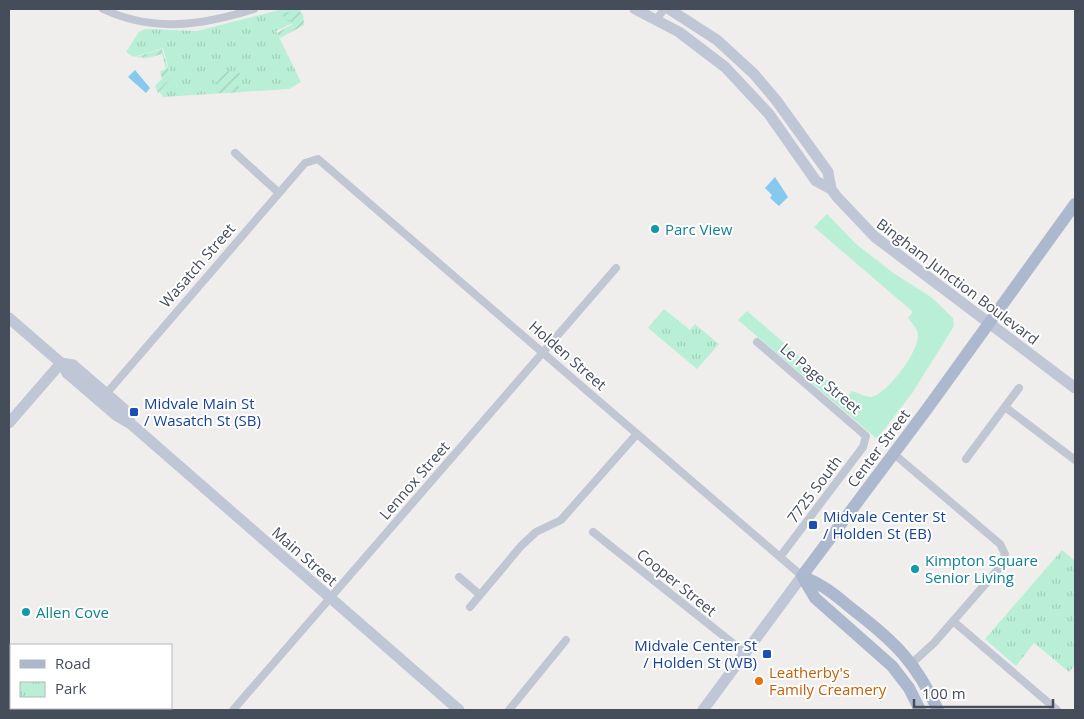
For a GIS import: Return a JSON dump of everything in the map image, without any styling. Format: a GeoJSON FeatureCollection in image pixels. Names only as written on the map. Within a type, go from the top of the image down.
{"type":"FeatureCollection","features":[{"type":"Feature","properties":{"kind":"main road","name":"Bingham Junction Boulevard"},"geometry":{"type":"LineString","coordinates":[[635,9],[657,19],[704,49],[736,77],[769,114],[816,181],[832,189]]}},
{"type":"Feature","properties":{"kind":"main road","name":"Bingham Junction Boulevard"},"geometry":{"type":"LineString","coordinates":[[669,9],[717,40],[760,81],[828,172],[832,189],[848,211],[874,237],[1075,388]]}},
{"type":"Feature","properties":{"kind":"main road","name":"Center Street"},"geometry":{"type":"LineString","coordinates":[[703,710],[894,454],[1075,204]]}},
{"type":"Feature","properties":{"kind":"main road","name":"Main Street"},"geometry":{"type":"LineString","coordinates":[[9,318],[61,363],[67,373],[117,416],[131,424],[459,710]]}},
{"type":"Feature","properties":{"kind":"main road","name":"Main Street"},"geometry":{"type":"LineString","coordinates":[[61,363],[73,365],[124,409],[131,424]]}},
{"type":"Feature","properties":{"kind":"main road"},"geometry":{"type":"LineString","coordinates":[[9,423],[61,363]]}},
{"type":"Feature","properties":{"kind":"main road","name":"Holden Street"},"geometry":{"type":"LineString","coordinates":[[802,576],[825,586],[894,641],[912,663],[938,710]]}},
{"type":"Feature","properties":{"kind":"main road","name":"Holden Street"},"geometry":{"type":"LineString","coordinates":[[802,576],[815,598],[892,666],[909,688],[920,710]]}},
{"type":"Feature","properties":{"kind":"street"},"geometry":{"type":"LineString","coordinates":[[103,9],[147,23],[175,25],[220,20],[254,9]]}},
{"type":"Feature","properties":{"kind":"street"},"geometry":{"type":"LineString","coordinates":[[657,19],[664,9]]}},
{"type":"Feature","properties":{"kind":"street"},"geometry":{"type":"LineString","coordinates":[[235,153],[279,193]]}},
{"type":"Feature","properties":{"kind":"street","name":"Wasatch Street"},"geometry":{"type":"LineString","coordinates":[[106,394],[305,163],[313,159]]}},
{"type":"Feature","properties":{"kind":"street","name":"Holden Street"},"geometry":{"type":"LineString","coordinates":[[313,159],[322,161],[542,354],[802,576]]}},
{"type":"Feature","properties":{"kind":"street","name":"Lennox Street"},"geometry":{"type":"LineString","coordinates":[[233,710],[616,268]]}},
{"type":"Feature","properties":{"kind":"street","name":"Le Page Street"},"geometry":{"type":"LineString","coordinates":[[757,342],[866,436]]}},
{"type":"Feature","properties":{"kind":"street"},"geometry":{"type":"LineString","coordinates":[[966,459],[1019,388]]}},
{"type":"Feature","properties":{"kind":"street"},"geometry":{"type":"LineString","coordinates":[[1005,407],[1075,460]]}},
{"type":"Feature","properties":{"kind":"street"},"geometry":{"type":"LineString","coordinates":[[470,606],[528,539],[562,520],[636,435]]}},
{"type":"Feature","properties":{"kind":"street","name":"7725 South"},"geometry":{"type":"LineString","coordinates":[[780,557],[863,447],[866,436]]}},
{"type":"Feature","properties":{"kind":"street"},"geometry":{"type":"LineString","coordinates":[[894,454],[1000,544],[1005,557],[1001,566],[953,621],[912,663]]}},
{"type":"Feature","properties":{"kind":"street","name":"Cooper Street"},"geometry":{"type":"LineString","coordinates":[[593,532],[745,653]]}},
{"type":"Feature","properties":{"kind":"street"},"geometry":{"type":"LineString","coordinates":[[459,576],[480,594]]}},
{"type":"Feature","properties":{"kind":"street"},"geometry":{"type":"LineString","coordinates":[[953,621],[1057,710]]}},
{"type":"Feature","properties":{"kind":"street"},"geometry":{"type":"LineString","coordinates":[[509,710],[566,640]]}},
{"type":"Feature","properties":{"kind":"green space"},"geometry":{"type":"Polygon","coordinates":[[[283,9],[300,9],[303,18],[276,31],[301,82],[289,89],[163,97],[159,91],[171,78],[163,48],[134,57],[126,52],[139,32],[145,29],[197,31],[283,9]]]}},
{"type":"Feature","properties":{"kind":"green space"},"geometry":{"type":"Polygon","coordinates":[[[296,10],[303,14],[304,25],[280,38],[277,33],[293,24],[281,14],[296,10]]]}},
{"type":"Feature","properties":{"kind":"green space"},"geometry":{"type":"Polygon","coordinates":[[[162,49],[171,78],[158,93],[155,86],[162,79],[160,71],[166,69],[162,54],[148,58],[136,57],[162,49]]]}},
{"type":"Feature","properties":{"kind":"green space"},"geometry":{"type":"Polygon","coordinates":[[[225,71],[240,73],[237,84],[242,92],[219,93],[214,78],[225,71]]]}},
{"type":"Feature","properties":{"kind":"green space"},"geometry":{"type":"Polygon","coordinates":[[[827,214],[856,244],[892,272],[931,297],[953,318],[954,326],[913,392],[877,439],[738,320],[747,311],[847,397],[852,391],[871,397],[878,394],[901,371],[914,350],[917,341],[918,334],[908,318],[913,312],[814,227],[827,214]]]}},
{"type":"Feature","properties":{"kind":"green space"},"geometry":{"type":"Polygon","coordinates":[[[664,309],[690,330],[695,324],[719,344],[697,369],[648,328],[664,309]]]}},
{"type":"Feature","properties":{"kind":"green space"},"geometry":{"type":"Polygon","coordinates":[[[1062,550],[1075,561],[1075,665],[1069,672],[1034,643],[1016,666],[985,639],[1062,550]]]}},
{"type":"Feature","properties":{"kind":"water"},"geometry":{"type":"Polygon","coordinates":[[[135,70],[150,88],[146,93],[128,77],[135,70]]]}},
{"type":"Feature","properties":{"kind":"water"},"geometry":{"type":"Polygon","coordinates":[[[775,177],[788,197],[779,206],[770,198],[772,195],[765,188],[775,177]]]}},
{"type":"Feature","properties":{"kind":"place","name":"Parc View"},"geometry":{"type":"Point","coordinates":[655,229]}},
{"type":"Feature","properties":{"kind":"place","name":"Midvale Main St / Wasatch St (SB)"},"geometry":{"type":"Point","coordinates":[134,412]}},
{"type":"Feature","properties":{"kind":"place","name":"Midvale Center St / Holden St (EB)"},"geometry":{"type":"Point","coordinates":[813,525]}},
{"type":"Feature","properties":{"kind":"place","name":"Kimpton Square Senior Living"},"geometry":{"type":"Point","coordinates":[915,569]}},
{"type":"Feature","properties":{"kind":"place","name":"Allen Cove"},"geometry":{"type":"Point","coordinates":[26,612]}},
{"type":"Feature","properties":{"kind":"place","name":"Midvale Center St / Holden St (WB)"},"geometry":{"type":"Point","coordinates":[767,654]}},
{"type":"Feature","properties":{"kind":"place","name":"Leatherby's Family Creamery"},"geometry":{"type":"Point","coordinates":[759,681]}}]}
